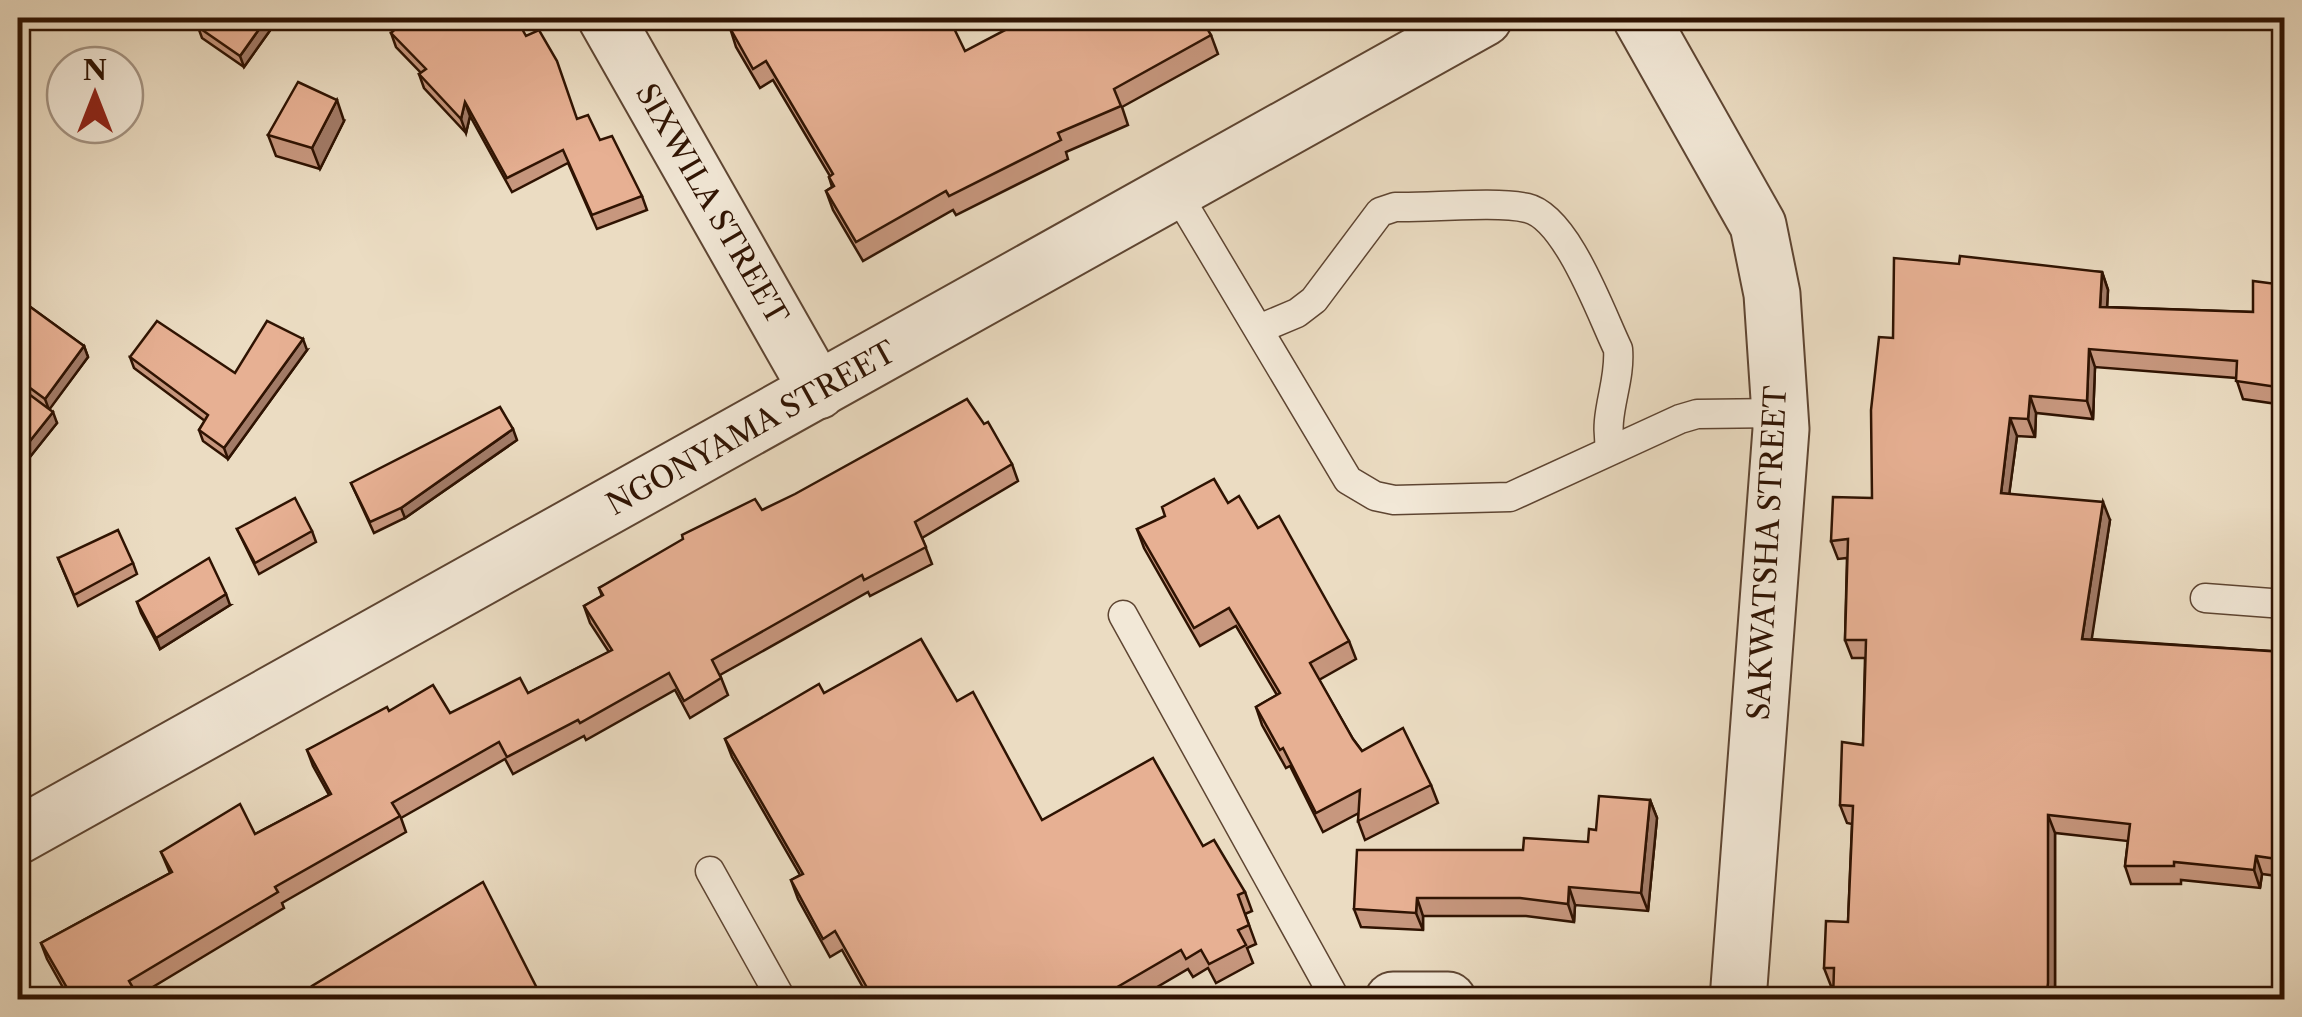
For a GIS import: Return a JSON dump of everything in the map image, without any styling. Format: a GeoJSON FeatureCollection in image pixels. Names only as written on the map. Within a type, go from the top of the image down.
{"type":"FeatureCollection","features":[{"type":"Feature","properties":{"kind":"street","name":"SIXWILA STREET"},"geometry":{"type":"LineString","coordinates":[[606,18],[818,391]]}},
{"type":"Feature","properties":{"kind":"street","name":"NGONYAMA STREET"},"geometry":{"type":"LineString","coordinates":[[18,836],[1484,18]]}},
{"type":"Feature","properties":{"kind":"street","name":"SAKWATSHA STREET"},"geometry":{"type":"LineString","coordinates":[[1641,18],[1758,226],[1772,294],[1780,414],[1738,1000]]}},
{"type":"Feature","properties":{"kind":"street"},"geometry":{"type":"LineString","coordinates":[[1393,1000],[1448,1000]]}},
{"type":"Feature","properties":{"kind":"lane"},"geometry":{"type":"LineString","coordinates":[[1175,190],[1348,480],[1375,496],[1394,500],[1510,497],[1697,414],[1780,414]]}},
{"type":"Feature","properties":{"kind":"lane"},"geometry":{"type":"LineString","coordinates":[[1259,329],[1298,313],[1314,300],[1380,212],[1394,207],[1528,208],[1548,219],[1563,237],[1618,349],[1620,366],[1606,430],[1611,450]]}},
{"type":"Feature","properties":{"kind":"lane"},"geometry":{"type":"LineString","coordinates":[[2206,598],[2284,604]]}},
{"type":"Feature","properties":{"kind":"lane"},"geometry":{"type":"LineString","coordinates":[[1122,615],[1336,1000]]}},
{"type":"Feature","properties":{"kind":"lane"},"geometry":{"type":"LineString","coordinates":[[710,871],[782,1000]]}},
{"type":"Feature","properties":{"kind":"building"},"geometry":{"type":"Polygon","coordinates":[[[205,18],[267,18],[240,56],[198,27],[205,18]]]}},
{"type":"Feature","properties":{"kind":"building"},"geometry":{"type":"Polygon","coordinates":[[[407,18],[457,18],[468,28],[487,18],[516,18],[526,36],[539,30],[557,61],[577,119],[588,115],[600,140],[612,136],[642,196],[592,215],[563,150],[507,178],[465,102],[461,119],[419,74],[426,69],[391,33],[407,18]]]}},
{"type":"Feature","properties":{"kind":"building"},"geometry":{"type":"Polygon","coordinates":[[[748,18],[949,18],[965,51],[1028,18],[1201,18],[1211,35],[1114,89],[1121,106],[1058,133],[1061,140],[949,196],[946,191],[856,242],[826,191],[834,186],[829,177],[833,174],[766,61],[753,69],[730,28],[748,18]]]}},
{"type":"Feature","properties":{"kind":"building"},"geometry":{"type":"Polygon","coordinates":[[[298,82],[337,100],[312,148],[268,135],[298,82]]]}},
{"type":"Feature","properties":{"kind":"building"},"geometry":{"type":"Polygon","coordinates":[[[1960,256],[2102,272],[2100,307],[2253,312],[2253,281],[2284,285],[2284,388],[2236,381],[2237,361],[2089,349],[2087,401],[2030,396],[2028,419],[2010,418],[2001,493],[2103,502],[2082,639],[2284,652],[2284,860],[2256,856],[2254,870],[2174,862],[2174,866],[2125,866],[2130,824],[2048,815],[2046,1000],[1833,1000],[1834,968],[1824,968],[1826,921],[1848,922],[1853,806],[1840,805],[1842,742],[1863,745],[1866,640],[1845,640],[1848,539],[1831,541],[1833,497],[1872,498],[1871,410],[1879,337],[1893,338],[1894,258],[1959,264],[1960,256]]]}},
{"type":"Feature","properties":{"kind":"building"},"geometry":{"type":"Polygon","coordinates":[[[18,298],[84,346],[45,399],[18,379],[18,298]]]}},
{"type":"Feature","properties":{"kind":"building"},"geometry":{"type":"Polygon","coordinates":[[[157,321],[235,373],[267,321],[303,339],[224,448],[199,430],[208,415],[130,357],[157,321]]]}},
{"type":"Feature","properties":{"kind":"building"},"geometry":{"type":"Polygon","coordinates":[[[18,386],[53,412],[18,456],[18,386]]]}},
{"type":"Feature","properties":{"kind":"building"},"geometry":{"type":"Polygon","coordinates":[[[967,399],[984,424],[988,422],[1012,464],[915,522],[926,547],[864,580],[862,575],[712,660],[721,678],[684,701],[669,673],[580,723],[578,720],[507,757],[499,742],[392,803],[400,816],[275,887],[278,892],[129,981],[140,1000],[74,1000],[41,943],[172,872],[161,852],[240,804],[255,834],[331,794],[307,750],[433,685],[450,713],[520,678],[528,693],[612,650],[584,606],[603,595],[599,588],[683,539],[682,535],[755,499],[762,510],[967,399]]]}},
{"type":"Feature","properties":{"kind":"building"},"geometry":{"type":"Polygon","coordinates":[[[500,407],[513,429],[401,508],[370,522],[351,483],[500,407]]]}},
{"type":"Feature","properties":{"kind":"building"},"geometry":{"type":"Polygon","coordinates":[[[1214,479],[1228,503],[1239,496],[1258,528],[1279,516],[1349,641],[1310,663],[1353,739],[1362,751],[1403,728],[1431,785],[1358,821],[1360,790],[1316,813],[1283,748],[1280,750],[1256,707],[1280,693],[1229,608],[1194,628],[1137,529],[1165,516],[1162,507],[1214,479]]]}},
{"type":"Feature","properties":{"kind":"building"},"geometry":{"type":"Polygon","coordinates":[[[295,498],[312,531],[255,563],[237,529],[295,498]]]}},
{"type":"Feature","properties":{"kind":"building"},"geometry":{"type":"Polygon","coordinates":[[[118,530],[133,563],[74,595],[58,558],[118,530]]]}},
{"type":"Feature","properties":{"kind":"building"},"geometry":{"type":"Polygon","coordinates":[[[209,558],[226,594],[156,638],[137,602],[209,558]]]}},
{"type":"Feature","properties":{"kind":"building"},"geometry":{"type":"Polygon","coordinates":[[[921,639],[957,701],[973,692],[1042,820],[1153,758],[1203,846],[1214,840],[1245,892],[1238,895],[1249,925],[1238,930],[1246,945],[1209,964],[1201,950],[1186,959],[1181,950],[1095,1000],[874,1000],[835,931],[823,939],[791,880],[803,874],[725,739],[819,684],[824,693],[921,639]]]}},
{"type":"Feature","properties":{"kind":"building"},"geometry":{"type":"Polygon","coordinates":[[[1599,796],[1650,800],[1641,893],[1569,887],[1568,904],[1520,898],[1417,898],[1416,913],[1354,909],[1357,850],[1523,850],[1524,838],[1588,842],[1589,829],[1596,830],[1599,796]]]}},
{"type":"Feature","properties":{"kind":"building"},"geometry":{"type":"Polygon","coordinates":[[[483,882],[543,1000],[320,1000],[312,986],[483,882]]]}}]}
